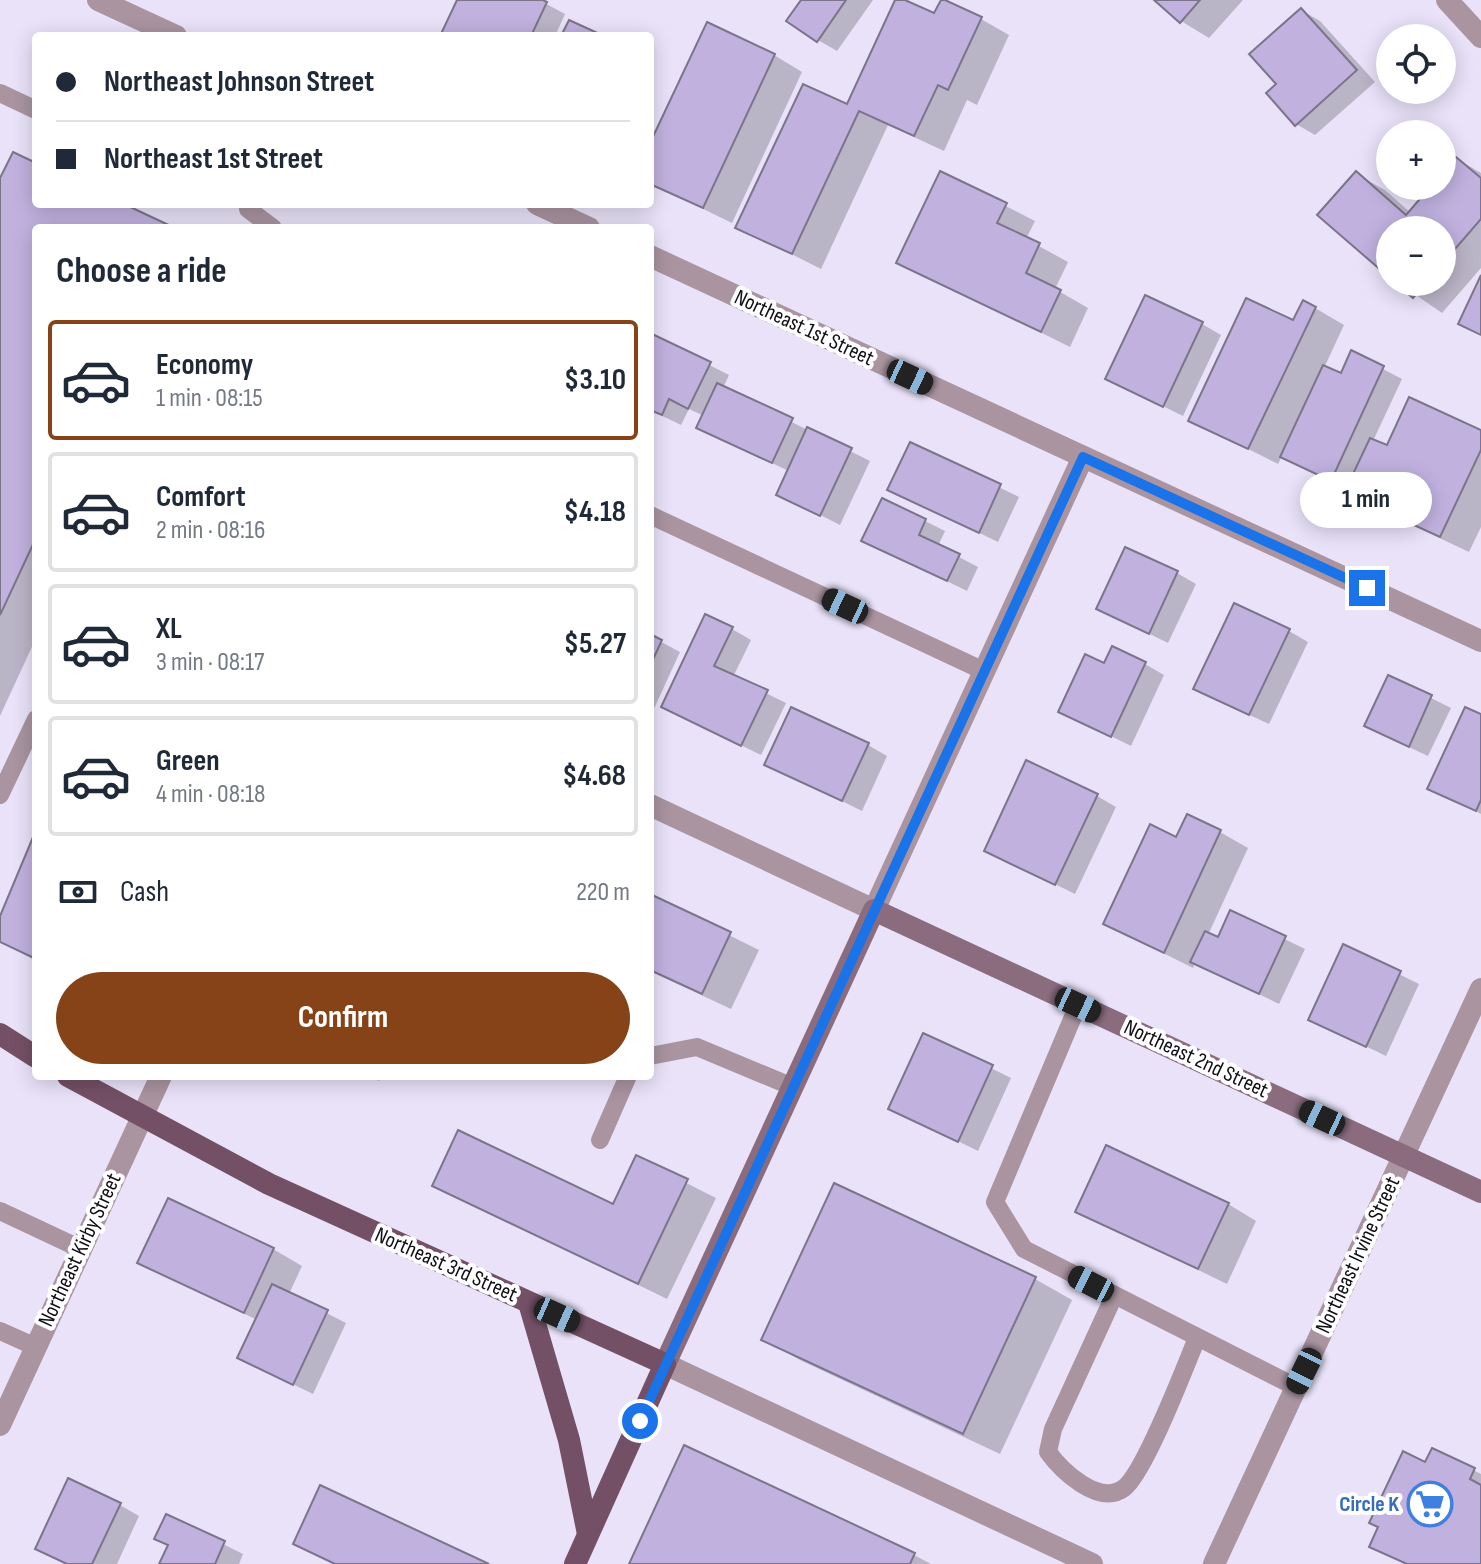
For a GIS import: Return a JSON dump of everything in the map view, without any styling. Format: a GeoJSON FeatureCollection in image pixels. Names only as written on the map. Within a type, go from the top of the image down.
{"type":"FeatureCollection","features":[{"type":"Feature","properties":{"kind":"main road","name":"Northeast 2nd Street"},"geometry":{"type":"LineString","coordinates":[[874,910],[1481,1192]]}},
{"type":"Feature","properties":{"kind":"main road"},"geometry":{"type":"LineString","coordinates":[[575,1564],[874,910]]}},
{"type":"Feature","properties":{"kind":"main road"},"geometry":{"type":"LineString","coordinates":[[0,1034],[32,1054]]}},
{"type":"Feature","properties":{"kind":"main road","name":"Northeast 3rd Street"},"geometry":{"type":"LineString","coordinates":[[75,1080],[141,1119],[269,1184],[665,1364]]}},
{"type":"Feature","properties":{"kind":"main road"},"geometry":{"type":"LineString","coordinates":[[529,1303],[569,1440],[588,1534]]}},
{"type":"Feature","properties":{"kind":"street"},"geometry":{"type":"LineString","coordinates":[[98,0],[167,32]]}},
{"type":"Feature","properties":{"kind":"street"},"geometry":{"type":"LineString","coordinates":[[1447,0],[1481,37]]}},
{"type":"Feature","properties":{"kind":"street"},"geometry":{"type":"LineString","coordinates":[[542,208],[559,222]]}},
{"type":"Feature","properties":{"kind":"street","name":"Northeast 1st Street"},"geometry":{"type":"LineString","coordinates":[[654,258],[1481,640]]}},
{"type":"Feature","properties":{"kind":"street"},"geometry":{"type":"LineString","coordinates":[[874,910],[1083,457]]}},
{"type":"Feature","properties":{"kind":"street","name":"Northeast 2nd Street"},"geometry":{"type":"LineString","coordinates":[[654,807],[874,910]]}},
{"type":"Feature","properties":{"kind":"street","name":"Northeast Irvine Street"},"geometry":{"type":"LineString","coordinates":[[1214,1564],[1481,989]]}},
{"type":"Feature","properties":{"kind":"street","name":"Northeast Kirby Street"},"geometry":{"type":"LineString","coordinates":[[0,1425],[159,1080]]}},
{"type":"Feature","properties":{"kind":"street","name":"Northeast 3rd Street"},"geometry":{"type":"LineString","coordinates":[[665,1364],[1092,1564]]}},
{"type":"Feature","properties":{"kind":"lane"},"geometry":{"type":"LineString","coordinates":[[0,93],[32,108]]}},
{"type":"Feature","properties":{"kind":"lane"},"geometry":{"type":"LineString","coordinates":[[248,208],[268,224]]}},
{"type":"Feature","properties":{"kind":"lane"},"geometry":{"type":"LineString","coordinates":[[654,517],[984,671]]}},
{"type":"Feature","properties":{"kind":"lane"},"geometry":{"type":"LineString","coordinates":[[0,795],[32,727]]}},
{"type":"Feature","properties":{"kind":"lane"},"geometry":{"type":"LineString","coordinates":[[1078,1005],[995,1202],[1024,1249],[1296,1387]]}},
{"type":"Feature","properties":{"kind":"lane"},"geometry":{"type":"LineString","coordinates":[[654,1055],[697,1047],[793,1087]]}},
{"type":"Feature","properties":{"kind":"lane"},"geometry":{"type":"LineString","coordinates":[[600,1140],[626,1080]]}},
{"type":"Feature","properties":{"kind":"lane"},"geometry":{"type":"LineString","coordinates":[[0,1211],[81,1249]]}},
{"type":"Feature","properties":{"kind":"lane"},"geometry":{"type":"LineString","coordinates":[[1114,1296],[1053,1429],[1048,1452],[1062,1472],[1090,1488],[1112,1493],[1125,1487],[1148,1450],[1197,1338]]}},
{"type":"Feature","properties":{"kind":"lane"},"geometry":{"type":"LineString","coordinates":[[0,1331],[36,1347]]}},
{"type":"Feature","properties":{"kind":"building"},"geometry":{"type":"Polygon","coordinates":[[[457,0],[547,2],[533,32],[442,32],[457,0]]]}},
{"type":"Feature","properties":{"kind":"building"},"geometry":{"type":"Polygon","coordinates":[[[801,0],[846,0],[817,42],[786,21],[801,0]]]}},
{"type":"Feature","properties":{"kind":"building"},"geometry":{"type":"Polygon","coordinates":[[[895,0],[905,0],[934,13],[941,0],[945,0],[982,17],[948,90],[938,85],[914,136],[859,111],[792,254],[735,228],[803,84],[847,104],[895,0]]]}},
{"type":"Feature","properties":{"kind":"building"},"geometry":{"type":"Polygon","coordinates":[[[1154,0],[1200,0],[1180,23],[1154,0]]]}},
{"type":"Feature","properties":{"kind":"building"},"geometry":{"type":"Polygon","coordinates":[[[1301,8],[1357,70],[1295,126],[1266,93],[1276,84],[1249,54],[1301,8]]]}},
{"type":"Feature","properties":{"kind":"building"},"geometry":{"type":"Polygon","coordinates":[[[569,20],[595,32],[563,32],[569,20]]]}},
{"type":"Feature","properties":{"kind":"building"},"geometry":{"type":"Polygon","coordinates":[[[707,22],[775,54],[703,208],[654,186],[654,135],[707,22]]]}},
{"type":"Feature","properties":{"kind":"building"},"geometry":{"type":"Polygon","coordinates":[[[13,152],[32,161],[32,208],[132,208],[166,224],[32,224],[32,547],[0,615],[0,178],[13,152]]]}},
{"type":"Feature","properties":{"kind":"building"},"geometry":{"type":"Polygon","coordinates":[[[1456,157],[1481,178],[1481,219],[1456,248],[1456,216],[1376,216],[1376,266],[1317,215],[1356,171],[1376,189],[1376,200],[1389,200],[1406,215],[1419,200],[1456,200],[1456,157]]]}},
{"type":"Feature","properties":{"kind":"building"},"geometry":{"type":"Polygon","coordinates":[[[940,171],[1007,203],[997,223],[1040,243],[1026,273],[1061,290],[1041,332],[896,263],[940,171]]]}},
{"type":"Feature","properties":{"kind":"building"},"geometry":{"type":"Polygon","coordinates":[[[1481,275],[1481,335],[1458,324],[1481,275]]]}},
{"type":"Feature","properties":{"kind":"building"},"geometry":{"type":"Polygon","coordinates":[[[1145,295],[1203,322],[1163,407],[1105,379],[1145,295]]]}},
{"type":"Feature","properties":{"kind":"building"},"geometry":{"type":"Polygon","coordinates":[[[1246,298],[1293,320],[1303,300],[1316,307],[1248,449],[1188,421],[1246,298]]]}},
{"type":"Feature","properties":{"kind":"building"},"geometry":{"type":"Polygon","coordinates":[[[654,335],[711,362],[688,409],[669,399],[662,415],[654,412],[654,335]]]}},
{"type":"Feature","properties":{"kind":"building"},"geometry":{"type":"Polygon","coordinates":[[[1351,350],[1384,366],[1331,481],[1280,457],[1323,365],[1341,373],[1351,350]]]}},
{"type":"Feature","properties":{"kind":"building"},"geometry":{"type":"Polygon","coordinates":[[[717,383],[793,418],[772,463],[696,428],[717,383]]]}},
{"type":"Feature","properties":{"kind":"building"},"geometry":{"type":"Polygon","coordinates":[[[1409,397],[1481,430],[1481,450],[1440,537],[1344,493],[1370,438],[1387,445],[1409,397]]]}},
{"type":"Feature","properties":{"kind":"building"},"geometry":{"type":"Polygon","coordinates":[[[807,427],[852,448],[820,516],[776,495],[807,427]]]}},
{"type":"Feature","properties":{"kind":"building"},"geometry":{"type":"Polygon","coordinates":[[[910,442],[1001,484],[979,533],[887,490],[910,442]]]}},
{"type":"Feature","properties":{"kind":"building"},"geometry":{"type":"Polygon","coordinates":[[[882,498],[926,519],[919,535],[960,554],[947,581],[861,541],[882,498]]]}},
{"type":"Feature","properties":{"kind":"building"},"geometry":{"type":"Polygon","coordinates":[[[1125,547],[1178,571],[1149,634],[1096,609],[1125,547]]]}},
{"type":"Feature","properties":{"kind":"building"},"geometry":{"type":"Polygon","coordinates":[[[1234,603],[1290,629],[1249,715],[1193,689],[1234,603]]]}},
{"type":"Feature","properties":{"kind":"building"},"geometry":{"type":"Polygon","coordinates":[[[705,614],[733,627],[714,666],[768,690],[741,746],[661,707],[705,614]]]}},
{"type":"Feature","properties":{"kind":"building"},"geometry":{"type":"Polygon","coordinates":[[[654,636],[662,640],[654,657],[654,636]]]}},
{"type":"Feature","properties":{"kind":"building"},"geometry":{"type":"Polygon","coordinates":[[[1112,646],[1146,662],[1111,737],[1058,712],[1085,654],[1104,663],[1112,646]]]}},
{"type":"Feature","properties":{"kind":"building"},"geometry":{"type":"Polygon","coordinates":[[[1388,675],[1432,695],[1409,747],[1364,726],[1388,675]]]}},
{"type":"Feature","properties":{"kind":"building"},"geometry":{"type":"Polygon","coordinates":[[[791,707],[869,743],[842,801],[764,765],[791,707]]]}},
{"type":"Feature","properties":{"kind":"building"},"geometry":{"type":"Polygon","coordinates":[[[1465,707],[1481,714],[1481,800],[1476,811],[1427,789],[1465,707]]]}},
{"type":"Feature","properties":{"kind":"building"},"geometry":{"type":"Polygon","coordinates":[[[1026,760],[1098,794],[1055,885],[984,851],[1026,760]]]}},
{"type":"Feature","properties":{"kind":"building"},"geometry":{"type":"Polygon","coordinates":[[[1187,814],[1221,830],[1164,953],[1103,924],[1150,824],[1176,837],[1187,814]]]}},
{"type":"Feature","properties":{"kind":"building"},"geometry":{"type":"Polygon","coordinates":[[[32,840],[32,957],[0,942],[0,916],[32,840]]]}},
{"type":"Feature","properties":{"kind":"building"},"geometry":{"type":"Polygon","coordinates":[[[654,896],[731,932],[702,994],[654,972],[654,896]]]}},
{"type":"Feature","properties":{"kind":"building"},"geometry":{"type":"Polygon","coordinates":[[[1230,910],[1286,936],[1259,994],[1190,962],[1205,931],[1218,937],[1230,910]]]}},
{"type":"Feature","properties":{"kind":"building"},"geometry":{"type":"Polygon","coordinates":[[[1343,944],[1401,971],[1366,1047],[1308,1020],[1343,944]]]}},
{"type":"Feature","properties":{"kind":"building"},"geometry":{"type":"Polygon","coordinates":[[[923,1033],[993,1065],[958,1142],[888,1109],[923,1033]]]}},
{"type":"Feature","properties":{"kind":"building"},"geometry":{"type":"Polygon","coordinates":[[[458,1130],[613,1204],[636,1155],[688,1179],[638,1284],[432,1186],[458,1130]]]}},
{"type":"Feature","properties":{"kind":"building"},"geometry":{"type":"Polygon","coordinates":[[[1106,1145],[1229,1203],[1198,1269],[1075,1212],[1106,1145]]]}},
{"type":"Feature","properties":{"kind":"building"},"geometry":{"type":"Polygon","coordinates":[[[834,1183],[1036,1277],[963,1434],[761,1340],[834,1183]]]}},
{"type":"Feature","properties":{"kind":"building"},"geometry":{"type":"Polygon","coordinates":[[[168,1198],[274,1248],[244,1313],[137,1263],[168,1198]]]}},
{"type":"Feature","properties":{"kind":"building"},"geometry":{"type":"Polygon","coordinates":[[[272,1284],[328,1310],[293,1385],[237,1358],[272,1284]]]}},
{"type":"Feature","properties":{"kind":"building"},"geometry":{"type":"Polygon","coordinates":[[[684,1445],[915,1553],[910,1564],[629,1564],[684,1445]]]}},
{"type":"Feature","properties":{"kind":"building","name":"Circle K"},"geometry":{"type":"Polygon","coordinates":[[[1432,1448],[1475,1468],[1470,1479],[1481,1485],[1481,1564],[1407,1564],[1369,1547],[1378,1527],[1369,1523],[1403,1451],[1425,1462],[1432,1448]]]}},
{"type":"Feature","properties":{"kind":"building"},"geometry":{"type":"Polygon","coordinates":[[[68,1478],[121,1503],[92,1564],[67,1564],[35,1549],[68,1478]]]}},
{"type":"Feature","properties":{"kind":"building"},"geometry":{"type":"Polygon","coordinates":[[[320,1485],[489,1564],[335,1564],[293,1544],[320,1485]]]}},
{"type":"Feature","properties":{"kind":"building"},"geometry":{"type":"Polygon","coordinates":[[[166,1514],[225,1541],[215,1564],[159,1564],[168,1545],[154,1539],[166,1514]]]}},
{"type":"Feature","properties":{"kind":"place","name":"Circle K"},"geometry":{"type":"Point","coordinates":[1430,1504]}},
{"type":"Feature","properties":{"kind":"route"},"geometry":{"type":"LineString","coordinates":[[640,1421],[1083,457],[1367,588]]}}]}
